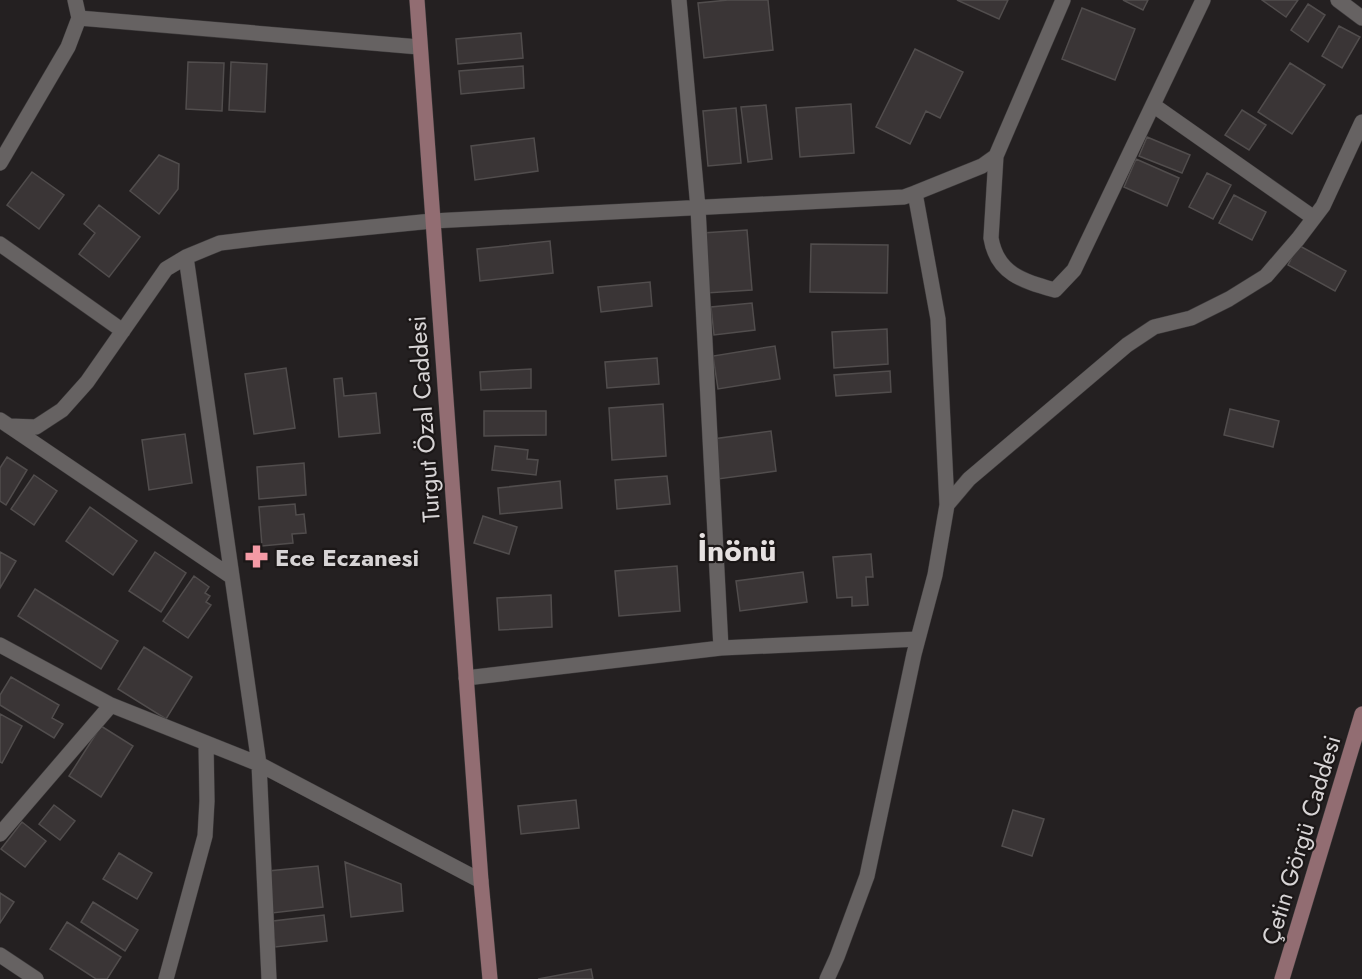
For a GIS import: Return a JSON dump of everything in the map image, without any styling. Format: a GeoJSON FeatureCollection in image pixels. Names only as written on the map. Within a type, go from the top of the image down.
{"type":"FeatureCollection","features":[{"type":"Feature","properties":{"kind":"street"},"geometry":{"type":"LineString","coordinates":[[0,163],[68,47],[79,18],[75,0]]}},
{"type":"Feature","properties":{"kind":"street","name":"Turgut Özal Caddesi"},"geometry":{"type":"LineString","coordinates":[[417,0],[490,979]]}},
{"type":"Feature","properties":{"kind":"street"},"geometry":{"type":"LineString","coordinates":[[680,0],[698,208],[721,648]]}},
{"type":"Feature","properties":{"kind":"street"},"geometry":{"type":"LineString","coordinates":[[1063,0],[996,156],[991,238],[993,248],[1003,267],[1023,281],[1054,290],[1074,270],[1203,0]]}},
{"type":"Feature","properties":{"kind":"street"},"geometry":{"type":"LineString","coordinates":[[1338,0],[1362,18]]}},
{"type":"Feature","properties":{"kind":"street"},"geometry":{"type":"LineString","coordinates":[[79,18],[419,47]]}},
{"type":"Feature","properties":{"kind":"street"},"geometry":{"type":"LineString","coordinates":[[1153,105],[1314,218]]}},
{"type":"Feature","properties":{"kind":"street"},"geometry":{"type":"LineString","coordinates":[[947,505],[969,479],[1128,345],[1154,327],[1191,318],[1229,299],[1266,276],[1323,206],[1362,122]]}},
{"type":"Feature","properties":{"kind":"street"},"geometry":{"type":"LineString","coordinates":[[4,423],[36,427],[62,410],[87,382],[166,269],[186,256],[220,243],[432,221],[904,198],[982,166],[996,156]]}},
{"type":"Feature","properties":{"kind":"street"},"geometry":{"type":"LineString","coordinates":[[828,979],[867,876],[914,654],[935,575],[947,505],[938,319],[915,194]]}},
{"type":"Feature","properties":{"kind":"street"},"geometry":{"type":"LineString","coordinates":[[0,244],[123,331]]}},
{"type":"Feature","properties":{"kind":"street"},"geometry":{"type":"LineString","coordinates":[[186,256],[259,764],[269,979]]}},
{"type":"Feature","properties":{"kind":"street"},"geometry":{"type":"LineString","coordinates":[[4,423],[232,577]]}},
{"type":"Feature","properties":{"kind":"street"},"geometry":{"type":"LineString","coordinates":[[466,678],[721,648],[918,639]]}},
{"type":"Feature","properties":{"kind":"street"},"geometry":{"type":"LineString","coordinates":[[0,645],[111,705],[259,764],[481,881]]}},
{"type":"Feature","properties":{"kind":"street"},"geometry":{"type":"LineString","coordinates":[[0,834],[111,705]]}},
{"type":"Feature","properties":{"kind":"street","name":"Çetin Görgü Caddesi"},"geometry":{"type":"LineString","coordinates":[[1282,979],[1362,714]]}},
{"type":"Feature","properties":{"kind":"street"},"geometry":{"type":"LineString","coordinates":[[166,979],[204,836],[207,801],[206,743]]}},
{"type":"Feature","properties":{"kind":"street"},"geometry":{"type":"LineString","coordinates":[[0,955],[36,979]]}},
{"type":"Feature","properties":{"kind":"building"},"geometry":{"type":"Polygon","coordinates":[[[768,0],[773,50],[704,58],[698,3],[768,0]]]}},
{"type":"Feature","properties":{"kind":"building"},"geometry":{"type":"Polygon","coordinates":[[[957,0],[1008,0],[999,19],[957,0]]]}},
{"type":"Feature","properties":{"kind":"building"},"geometry":{"type":"Polygon","coordinates":[[[1123,0],[1148,0],[1143,10],[1123,0]]]}},
{"type":"Feature","properties":{"kind":"building"},"geometry":{"type":"Polygon","coordinates":[[[1262,0],[1298,0],[1286,17],[1262,0]]]}},
{"type":"Feature","properties":{"kind":"building"},"geometry":{"type":"Polygon","coordinates":[[[1308,4],[1325,15],[1308,42],[1291,30],[1308,4]]]}},
{"type":"Feature","properties":{"kind":"building"},"geometry":{"type":"Polygon","coordinates":[[[1082,8],[1135,29],[1115,80],[1062,59],[1082,8]]]}},
{"type":"Feature","properties":{"kind":"building"},"geometry":{"type":"Polygon","coordinates":[[[1339,26],[1360,37],[1342,68],[1322,56],[1339,26]]]}},
{"type":"Feature","properties":{"kind":"building"},"geometry":{"type":"Polygon","coordinates":[[[521,33],[523,58],[458,64],[456,39],[521,33]]]}},
{"type":"Feature","properties":{"kind":"building"},"geometry":{"type":"Polygon","coordinates":[[[915,49],[963,72],[940,118],[926,111],[910,144],[876,127],[915,49]]]}},
{"type":"Feature","properties":{"kind":"building"},"geometry":{"type":"Polygon","coordinates":[[[188,62],[224,63],[222,111],[186,109],[188,62]]]}},
{"type":"Feature","properties":{"kind":"building"},"geometry":{"type":"Polygon","coordinates":[[[231,62],[267,64],[265,112],[229,110],[231,62]]]}},
{"type":"Feature","properties":{"kind":"building"},"geometry":{"type":"Polygon","coordinates":[[[1290,63],[1325,85],[1292,134],[1258,112],[1290,63]]]}},
{"type":"Feature","properties":{"kind":"building"},"geometry":{"type":"Polygon","coordinates":[[[523,66],[524,88],[461,94],[459,71],[523,66]]]}},
{"type":"Feature","properties":{"kind":"building"},"geometry":{"type":"Polygon","coordinates":[[[851,104],[854,153],[800,157],[796,108],[851,104]]]}},
{"type":"Feature","properties":{"kind":"building"},"geometry":{"type":"Polygon","coordinates":[[[766,105],[772,159],[748,162],[741,107],[766,105]]]}},
{"type":"Feature","properties":{"kind":"building"},"geometry":{"type":"Polygon","coordinates":[[[736,108],[741,163],[708,166],[703,111],[736,108]]]}},
{"type":"Feature","properties":{"kind":"building"},"geometry":{"type":"Polygon","coordinates":[[[1242,110],[1266,125],[1249,150],[1225,135],[1242,110]]]}},
{"type":"Feature","properties":{"kind":"building"},"geometry":{"type":"Polygon","coordinates":[[[1147,137],[1190,155],[1182,173],[1139,156],[1147,137]]]}},
{"type":"Feature","properties":{"kind":"building"},"geometry":{"type":"Polygon","coordinates":[[[534,138],[538,171],[475,180],[471,146],[534,138]]]}},
{"type":"Feature","properties":{"kind":"building"},"geometry":{"type":"Polygon","coordinates":[[[159,155],[179,164],[178,189],[159,214],[130,191],[159,155]]]}},
{"type":"Feature","properties":{"kind":"building"},"geometry":{"type":"Polygon","coordinates":[[[1136,159],[1179,178],[1167,206],[1124,187],[1136,159]]]}},
{"type":"Feature","properties":{"kind":"building"},"geometry":{"type":"Polygon","coordinates":[[[32,172],[64,195],[39,229],[7,205],[32,172]]]}},
{"type":"Feature","properties":{"kind":"building"},"geometry":{"type":"Polygon","coordinates":[[[1207,173],[1231,185],[1213,219],[1189,207],[1207,173]]]}},
{"type":"Feature","properties":{"kind":"building"},"geometry":{"type":"Polygon","coordinates":[[[1234,195],[1266,212],[1252,240],[1219,223],[1234,195]]]}},
{"type":"Feature","properties":{"kind":"building"},"geometry":{"type":"Polygon","coordinates":[[[99,205],[140,237],[109,277],[79,254],[95,233],[84,224],[99,205]]]}},
{"type":"Feature","properties":{"kind":"building"},"geometry":{"type":"Polygon","coordinates":[[[747,230],[752,290],[706,293],[702,233],[747,230]]]}},
{"type":"Feature","properties":{"kind":"building"},"geometry":{"type":"Polygon","coordinates":[[[550,241],[553,273],[480,281],[477,249],[550,241]]]}},
{"type":"Feature","properties":{"kind":"building"},"geometry":{"type":"Polygon","coordinates":[[[811,244],[888,245],[887,293],[810,292],[811,244]]]}},
{"type":"Feature","properties":{"kind":"building"},"geometry":{"type":"Polygon","coordinates":[[[1298,245],[1346,271],[1335,291],[1288,265],[1298,245]]]}},
{"type":"Feature","properties":{"kind":"building"},"geometry":{"type":"Polygon","coordinates":[[[650,282],[652,306],[601,312],[598,287],[650,282]]]}},
{"type":"Feature","properties":{"kind":"building"},"geometry":{"type":"Polygon","coordinates":[[[752,303],[755,330],[714,335],[711,307],[752,303]]]}},
{"type":"Feature","properties":{"kind":"building"},"geometry":{"type":"Polygon","coordinates":[[[887,329],[888,364],[834,368],[832,332],[887,329]]]}},
{"type":"Feature","properties":{"kind":"building"},"geometry":{"type":"Polygon","coordinates":[[[775,346],[780,379],[718,389],[713,356],[775,346]]]}},
{"type":"Feature","properties":{"kind":"building"},"geometry":{"type":"Polygon","coordinates":[[[657,358],[659,384],[607,388],[605,362],[657,358]]]}},
{"type":"Feature","properties":{"kind":"building"},"geometry":{"type":"Polygon","coordinates":[[[286,368],[295,428],[254,434],[245,374],[286,368]]]}},
{"type":"Feature","properties":{"kind":"building"},"geometry":{"type":"Polygon","coordinates":[[[531,369],[531,388],[481,390],[480,372],[531,369]]]}},
{"type":"Feature","properties":{"kind":"building"},"geometry":{"type":"Polygon","coordinates":[[[890,371],[891,392],[836,396],[834,375],[890,371]]]}},
{"type":"Feature","properties":{"kind":"building"},"geometry":{"type":"Polygon","coordinates":[[[342,378],[344,396],[376,393],[380,433],[339,437],[334,379],[342,378]]]}},
{"type":"Feature","properties":{"kind":"building"},"geometry":{"type":"Polygon","coordinates":[[[663,404],[666,456],[612,460],[609,408],[663,404]]]}},
{"type":"Feature","properties":{"kind":"building"},"geometry":{"type":"Polygon","coordinates":[[[1230,409],[1279,421],[1273,447],[1224,435],[1230,409]]]}},
{"type":"Feature","properties":{"kind":"building"},"geometry":{"type":"Polygon","coordinates":[[[484,411],[546,411],[546,435],[484,436],[484,411]]]}},
{"type":"Feature","properties":{"kind":"building"},"geometry":{"type":"Polygon","coordinates":[[[771,431],[776,471],[718,479],[713,439],[771,431]]]}},
{"type":"Feature","properties":{"kind":"building"},"geometry":{"type":"Polygon","coordinates":[[[185,434],[192,483],[149,490],[142,440],[185,434]]]}},
{"type":"Feature","properties":{"kind":"building"},"geometry":{"type":"Polygon","coordinates":[[[495,446],[528,450],[527,459],[538,460],[536,475],[492,470],[495,446]]]}},
{"type":"Feature","properties":{"kind":"building"},"geometry":{"type":"Polygon","coordinates":[[[7,457],[27,470],[6,505],[0,501],[0,468],[7,457]]]}},
{"type":"Feature","properties":{"kind":"building"},"geometry":{"type":"Polygon","coordinates":[[[304,463],[306,495],[259,499],[257,467],[304,463]]]}},
{"type":"Feature","properties":{"kind":"building"},"geometry":{"type":"Polygon","coordinates":[[[34,475],[57,491],[34,525],[11,509],[34,475]]]}},
{"type":"Feature","properties":{"kind":"building"},"geometry":{"type":"Polygon","coordinates":[[[667,476],[670,504],[617,509],[615,480],[667,476]]]}},
{"type":"Feature","properties":{"kind":"building"},"geometry":{"type":"Polygon","coordinates":[[[560,481],[562,508],[500,514],[498,488],[560,481]]]}},
{"type":"Feature","properties":{"kind":"building"},"geometry":{"type":"Polygon","coordinates":[[[295,504],[296,515],[304,514],[306,533],[292,534],[293,543],[262,546],[259,507],[295,504]]]}},
{"type":"Feature","properties":{"kind":"building"},"geometry":{"type":"Polygon","coordinates":[[[90,507],[137,541],[113,575],[66,541],[90,507]]]}},
{"type":"Feature","properties":{"kind":"building"},"geometry":{"type":"Polygon","coordinates":[[[483,516],[517,527],[509,554],[474,543],[483,516]]]}},
{"type":"Feature","properties":{"kind":"building"},"geometry":{"type":"Polygon","coordinates":[[[0,552],[16,561],[0,588],[0,552]]]}},
{"type":"Feature","properties":{"kind":"building"},"geometry":{"type":"Polygon","coordinates":[[[155,552],[186,573],[161,612],[129,591],[155,552]]]}},
{"type":"Feature","properties":{"kind":"building"},"geometry":{"type":"Polygon","coordinates":[[[871,554],[873,577],[866,577],[868,605],[852,606],[852,597],[837,598],[833,557],[871,554]]]}},
{"type":"Feature","properties":{"kind":"building"},"geometry":{"type":"Polygon","coordinates":[[[677,566],[680,611],[619,616],[615,571],[677,566]]]}},
{"type":"Feature","properties":{"kind":"building"},"geometry":{"type":"Polygon","coordinates":[[[803,572],[807,602],[740,611],[736,581],[803,572]]]}},
{"type":"Feature","properties":{"kind":"building"},"geometry":{"type":"Polygon","coordinates":[[[194,576],[209,587],[205,593],[210,596],[206,602],[211,605],[188,638],[163,621],[194,576]]]}},
{"type":"Feature","properties":{"kind":"building"},"geometry":{"type":"Polygon","coordinates":[[[35,589],[118,641],[101,669],[18,616],[35,589]]]}},
{"type":"Feature","properties":{"kind":"building"},"geometry":{"type":"Polygon","coordinates":[[[551,595],[552,627],[499,630],[497,598],[551,595]]]}},
{"type":"Feature","properties":{"kind":"building"},"geometry":{"type":"Polygon","coordinates":[[[144,647],[192,677],[166,719],[118,689],[144,647]]]}},
{"type":"Feature","properties":{"kind":"building"},"geometry":{"type":"Polygon","coordinates":[[[11,677],[59,705],[52,718],[63,724],[54,738],[0,705],[0,695],[11,677]]]}},
{"type":"Feature","properties":{"kind":"building"},"geometry":{"type":"Polygon","coordinates":[[[0,714],[22,726],[2,763],[0,762],[0,714]]]}},
{"type":"Feature","properties":{"kind":"building"},"geometry":{"type":"Polygon","coordinates":[[[101,726],[133,746],[101,797],[69,776],[101,726]]]}},
{"type":"Feature","properties":{"kind":"building"},"geometry":{"type":"Polygon","coordinates":[[[576,800],[579,828],[521,834],[518,806],[576,800]]]}},
{"type":"Feature","properties":{"kind":"building"},"geometry":{"type":"Polygon","coordinates":[[[54,805],[75,821],[60,840],[39,824],[54,805]]]}},
{"type":"Feature","properties":{"kind":"building"},"geometry":{"type":"Polygon","coordinates":[[[1013,810],[1044,819],[1032,856],[1002,846],[1013,810]]]}},
{"type":"Feature","properties":{"kind":"building"},"geometry":{"type":"Polygon","coordinates":[[[22,822],[46,841],[25,867],[1,849],[22,822]]]}},
{"type":"Feature","properties":{"kind":"building"},"geometry":{"type":"Polygon","coordinates":[[[119,853],[152,873],[137,899],[103,879],[119,853]]]}},
{"type":"Feature","properties":{"kind":"building"},"geometry":{"type":"Polygon","coordinates":[[[345,862],[401,884],[403,911],[351,917],[345,862]]]}},
{"type":"Feature","properties":{"kind":"building"},"geometry":{"type":"Polygon","coordinates":[[[318,866],[323,907],[272,913],[268,871],[318,866]]]}},
{"type":"Feature","properties":{"kind":"building"},"geometry":{"type":"Polygon","coordinates":[[[0,893],[14,902],[0,923],[0,893]]]}},
{"type":"Feature","properties":{"kind":"building"},"geometry":{"type":"Polygon","coordinates":[[[93,902],[138,930],[125,951],[81,922],[93,902]]]}},
{"type":"Feature","properties":{"kind":"building"},"geometry":{"type":"Polygon","coordinates":[[[324,915],[327,941],[275,947],[273,921],[324,915]]]}},
{"type":"Feature","properties":{"kind":"building"},"geometry":{"type":"Polygon","coordinates":[[[67,922],[121,957],[107,979],[96,979],[50,949],[67,922]]]}},
{"type":"Feature","properties":{"kind":"building"},"geometry":{"type":"Polygon","coordinates":[[[591,969],[593,979],[538,979],[591,969]]]}},
{"type":"Feature","properties":{"kind":"place","name":"Ece Eczanesi"},"geometry":{"type":"Point","coordinates":[257,557]}},
{"type":"Feature","properties":{"kind":"district","name":"İnönü"},"geometry":{"type":"Point","coordinates":[737,550]}}]}
